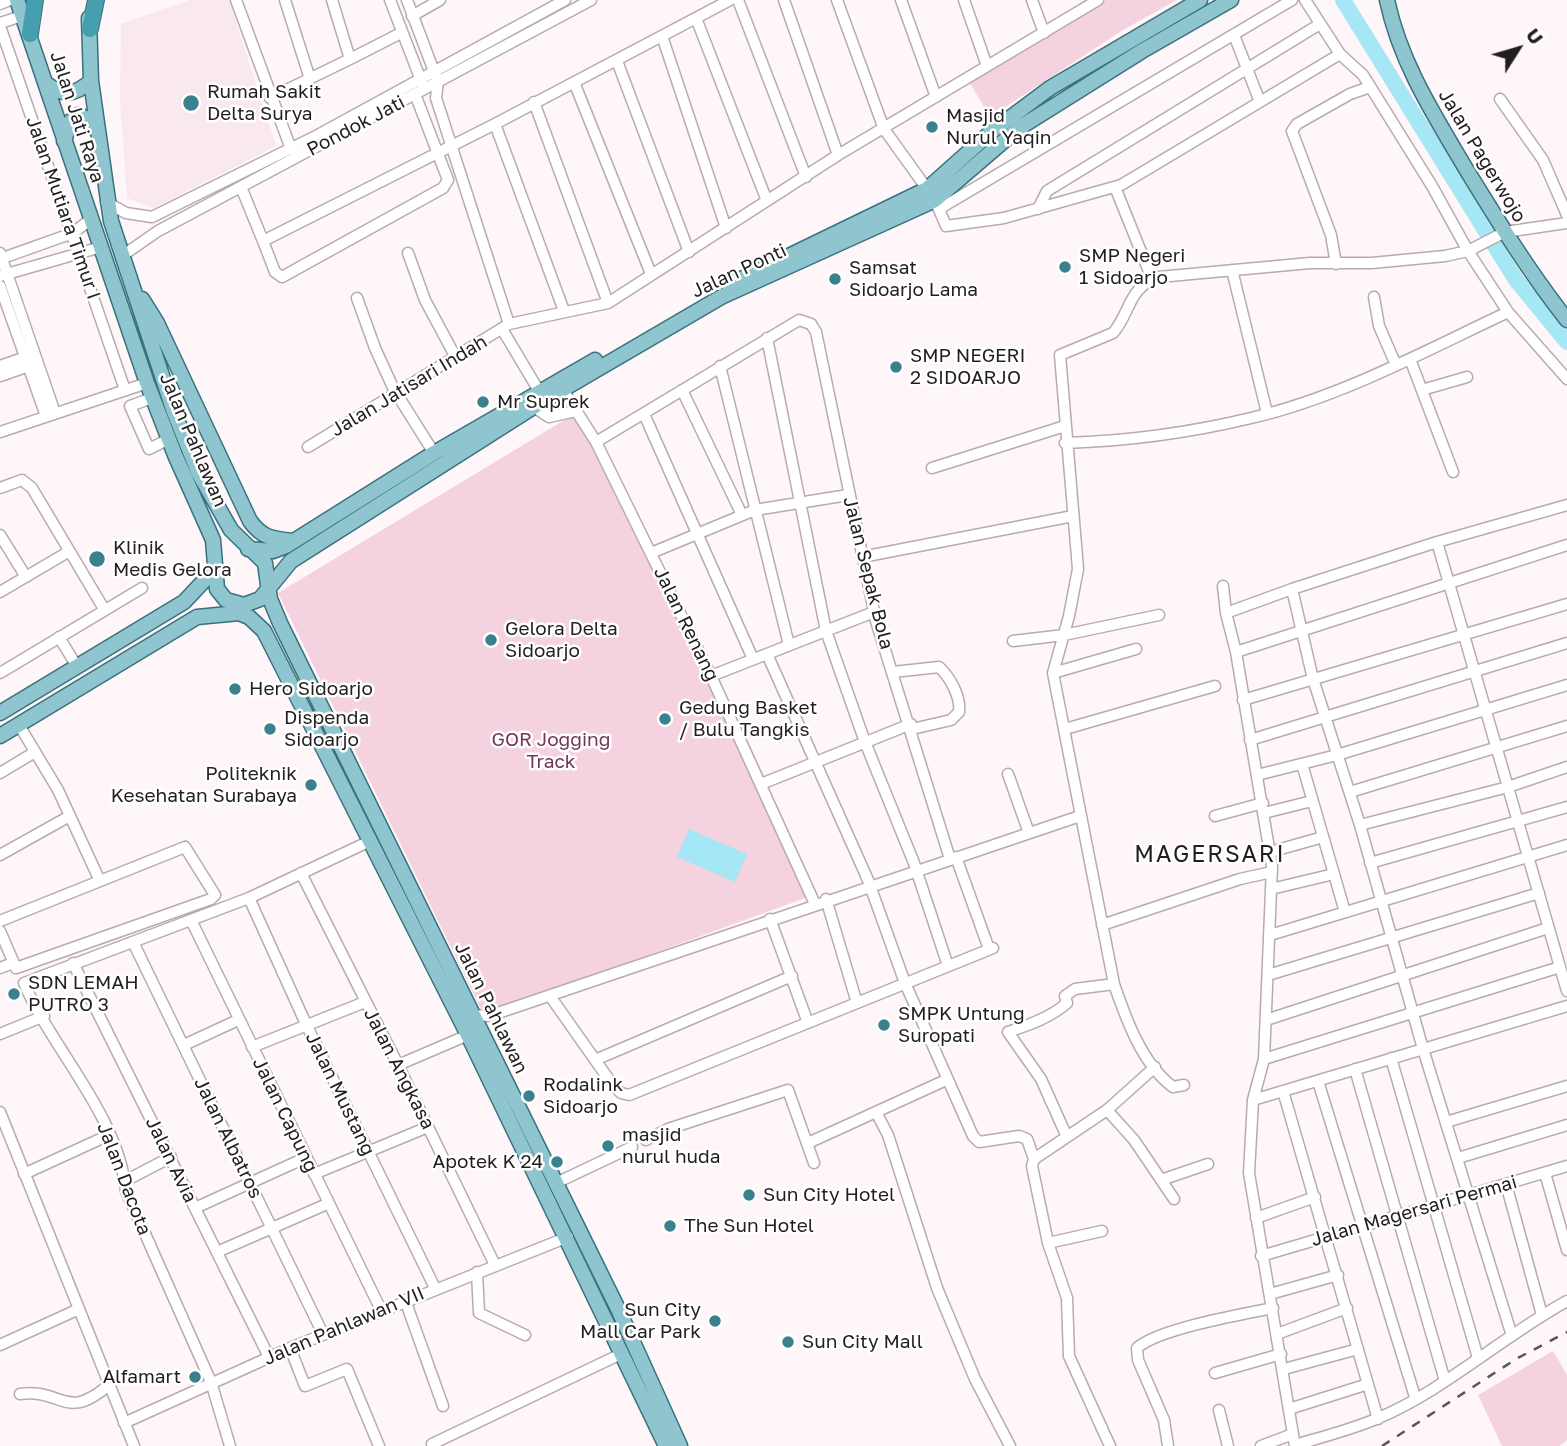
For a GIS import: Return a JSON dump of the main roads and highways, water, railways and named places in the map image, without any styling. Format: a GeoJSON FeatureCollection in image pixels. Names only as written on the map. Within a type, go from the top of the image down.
{"type":"FeatureCollection","features":[{"type":"Feature","properties":{"kind":"highway"},"geometry":{"type":"LineString","coordinates":[[30,34],[35,0]]}},
{"type":"Feature","properties":{"kind":"highway"},"geometry":{"type":"LineString","coordinates":[[90,29],[96,0]]}},
{"type":"Feature","properties":{"kind":"main road","name":"Jalan Jati Raya"},"geometry":{"type":"LineString","coordinates":[[17,0],[101,247]]}},
{"type":"Feature","properties":{"kind":"main road","name":"Jalan Jati Raya"},"geometry":{"type":"LineString","coordinates":[[89,0],[91,81],[106,202],[122,256]]}},
{"type":"Feature","properties":{"kind":"main road","name":"Jalan Ponti"},"geometry":{"type":"LineString","coordinates":[[269,587],[292,561],[539,391],[757,270],[854,227],[934,199],[991,132],[1050,88],[1200,0]]}},
{"type":"Feature","properties":{"kind":"main road","name":"Jalan Ponti"},"geometry":{"type":"LineString","coordinates":[[247,548],[273,551],[293,541],[434,453],[534,407],[723,296],[934,199],[1019,128],[1142,51],[1231,0]]}},
{"type":"Feature","properties":{"kind":"main road","name":"Jalan Pagerwojo"},"geometry":{"type":"LineString","coordinates":[[1387,0],[1417,84],[1502,233],[1567,320]]}},
{"type":"Feature","properties":{"kind":"main road"},"geometry":{"type":"LineString","coordinates":[[45,83],[58,93],[67,94],[81,90],[91,81]]}},
{"type":"Feature","properties":{"kind":"main road"},"geometry":{"type":"LineString","coordinates":[[64,141],[70,122],[78,115],[86,118],[98,132]]}},
{"type":"Feature","properties":{"kind":"main road","name":"Jalan Pahlawan"},"geometry":{"type":"LineString","coordinates":[[101,247],[152,398],[209,527],[216,549],[217,589],[228,606],[249,617],[264,631],[568,1237],[604,1297],[680,1446]]}},
{"type":"Feature","properties":{"kind":"main road","name":"Jalan Pahlawan"},"geometry":{"type":"LineString","coordinates":[[122,256],[174,412],[198,472],[217,510],[247,548],[265,563],[280,623],[482,1016],[469,1035]]}},
{"type":"Feature","properties":{"kind":"main road"},"geometry":{"type":"LineString","coordinates":[[128,273],[157,323],[250,521],[259,534],[270,539],[293,541]]}},
{"type":"Feature","properties":{"kind":"main road"},"geometry":{"type":"LineString","coordinates":[[216,568],[184,602],[1,712],[10,730],[197,617],[228,606],[249,604],[260,598],[269,587]]}},
{"type":"Feature","properties":{"kind":"main road","name":"Jalan Pahlawan"},"geometry":{"type":"LineString","coordinates":[[469,1035],[556,1183],[604,1297]]}},
{"type":"Feature","properties":{"kind":"main road","name":"Jalan Pahlawan"},"geometry":{"type":"LineString","coordinates":[[613,1314],[623,1353],[666,1446]]}},
{"type":"Feature","properties":{"kind":"water"},"geometry":{"type":"Polygon","coordinates":[[[689,829],[747,854],[735,882],[677,857],[689,829]]]}},
{"type":"Feature","properties":{"kind":"waterway"},"geometry":{"type":"LineString","coordinates":[[1343,0],[1516,280],[1567,342]]}},
{"type":"Feature","properties":{"kind":"railway"},"geometry":{"type":"LineString","coordinates":[[1382,1446],[1516,1359],[1567,1332]]}},
{"type":"Feature","properties":{"kind":"place","name":"Rumah Sakit Delta Surya"},"geometry":{"type":"Point","coordinates":[191,103]}},
{"type":"Feature","properties":{"kind":"place","name":"Masjid Nurul Yaqin"},"geometry":{"type":"Point","coordinates":[932,127]}},
{"type":"Feature","properties":{"kind":"place","name":"SMP Negeri 1 Sidoarjo"},"geometry":{"type":"Point","coordinates":[1065,267]}},
{"type":"Feature","properties":{"kind":"place","name":"Samsat Sidoarjo Lama"},"geometry":{"type":"Point","coordinates":[835,279]}},
{"type":"Feature","properties":{"kind":"place","name":"SMP NEGERI 2 SIDOARJO"},"geometry":{"type":"Point","coordinates":[896,367]}},
{"type":"Feature","properties":{"kind":"place","name":"Mr Suprek"},"geometry":{"type":"Point","coordinates":[483,402]}},
{"type":"Feature","properties":{"kind":"place","name":"Klinik Medis Gelora"},"geometry":{"type":"Point","coordinates":[97,559]}},
{"type":"Feature","properties":{"kind":"place","name":"Gelora Delta Sidoarjo"},"geometry":{"type":"Point","coordinates":[491,640]}},
{"type":"Feature","properties":{"kind":"place","name":"Hero Sidoarjo"},"geometry":{"type":"Point","coordinates":[235,689]}},
{"type":"Feature","properties":{"kind":"place","name":"Gedung Basket / Bulu Tangkis"},"geometry":{"type":"Point","coordinates":[665,719]}},
{"type":"Feature","properties":{"kind":"place","name":"Dispenda Sidoarjo"},"geometry":{"type":"Point","coordinates":[270,729]}},
{"type":"Feature","properties":{"kind":"place","name":"Politeknik Kesehatan Surabaya"},"geometry":{"type":"Point","coordinates":[311,785]}},
{"type":"Feature","properties":{"kind":"place","name":"SDN LEMAH PUTRO 3"},"geometry":{"type":"Point","coordinates":[14,994]}},
{"type":"Feature","properties":{"kind":"place","name":"SMPK Untung Suropati"},"geometry":{"type":"Point","coordinates":[884,1025]}},
{"type":"Feature","properties":{"kind":"place","name":"Rodalink Sidoarjo"},"geometry":{"type":"Point","coordinates":[529,1096]}},
{"type":"Feature","properties":{"kind":"place","name":"masjid nurul huda"},"geometry":{"type":"Point","coordinates":[608,1146]}},
{"type":"Feature","properties":{"kind":"place","name":"Apotek K 24"},"geometry":{"type":"Point","coordinates":[557,1162]}},
{"type":"Feature","properties":{"kind":"place","name":"Sun City Hotel"},"geometry":{"type":"Point","coordinates":[749,1195]}},
{"type":"Feature","properties":{"kind":"place","name":"The Sun Hotel"},"geometry":{"type":"Point","coordinates":[670,1226]}},
{"type":"Feature","properties":{"kind":"place","name":"Sun City Mall Car Park"},"geometry":{"type":"Point","coordinates":[715,1321]}},
{"type":"Feature","properties":{"kind":"place","name":"Sun City Mall"},"geometry":{"type":"Point","coordinates":[788,1342]}},
{"type":"Feature","properties":{"kind":"place","name":"Alfamart"},"geometry":{"type":"Point","coordinates":[195,1377]}},
{"type":"Feature","properties":{"kind":"district","name":"MAGERSARI"},"geometry":{"type":"Point","coordinates":[1210,855]}},
{"type":"Feature","properties":{"kind":"park label","name":"GOR Jogging Track"},"geometry":{"type":"Point","coordinates":[551,751]}}]}
